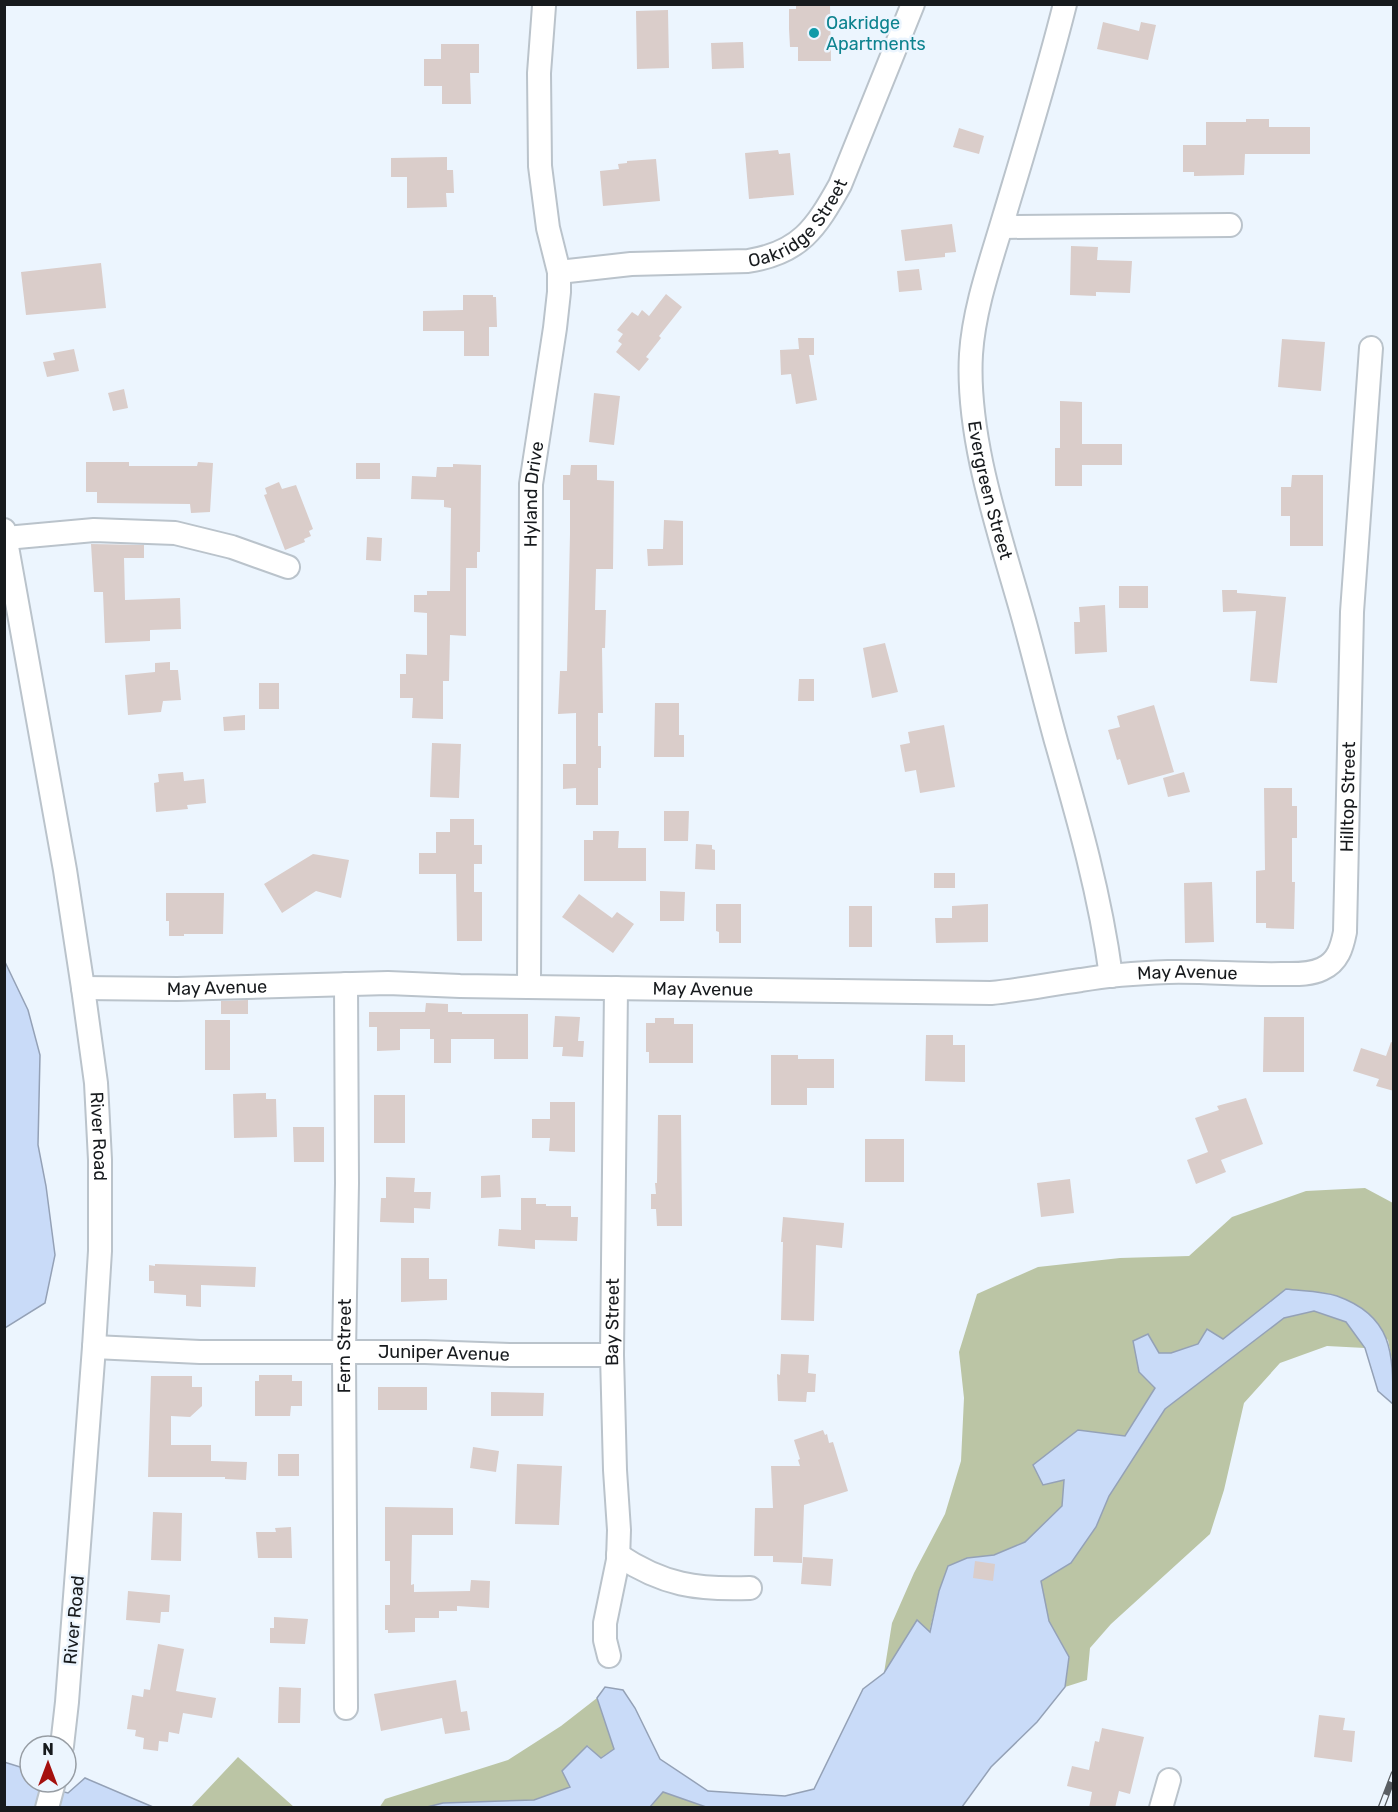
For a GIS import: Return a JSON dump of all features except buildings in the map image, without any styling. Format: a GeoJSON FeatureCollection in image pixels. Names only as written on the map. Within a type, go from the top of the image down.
{"type":"FeatureCollection","features":[{"type":"Feature","properties":{"kind":"street","name":"Oakridge Street"},"geometry":{"type":"LineString","coordinates":[[558,272],[631,264],[748,261],[780,254],[792,247],[817,222],[840,185],[913,4]]}},
{"type":"Feature","properties":{"kind":"street","name":"Evergreen Street"},"geometry":{"type":"LineString","coordinates":[[1065,4],[1050,65],[977,318],[971,353],[974,419],[1004,554],[1092,868],[1111,976]]}},
{"type":"Feature","properties":{"kind":"street","name":"Hyland Drive"},"geometry":{"type":"LineString","coordinates":[[529,986],[531,484],[555,328],[558,272],[548,228],[540,166],[539,73],[544,6]]}},
{"type":"Feature","properties":{"kind":"street"},"geometry":{"type":"LineString","coordinates":[[1002,227],[1230,225]]}},
{"type":"Feature","properties":{"kind":"street","name":"Hilltop Street"},"geometry":{"type":"LineString","coordinates":[[1320,970],[1330,965],[1338,956],[1345,932],[1352,612],[1371,348]]}},
{"type":"Feature","properties":{"kind":"street"},"geometry":{"type":"LineString","coordinates":[[5,534],[94,530],[176,533],[232,547],[288,567]]}},
{"type":"Feature","properties":{"kind":"street","name":"River Road"},"geometry":{"type":"LineString","coordinates":[[5,534],[63,858],[83,988],[96,1083],[100,1160],[100,1251],[94,1347],[63,1734]]}},
{"type":"Feature","properties":{"kind":"street","name":"May Avenue"},"geometry":{"type":"LineString","coordinates":[[83,988],[346,984],[991,993],[1033,989],[1111,976],[1169,972],[1305,973],[1320,970]]}},
{"type":"Feature","properties":{"kind":"street","name":"Fern Street"},"geometry":{"type":"LineString","coordinates":[[346,984],[344,1352],[346,1708]]}},
{"type":"Feature","properties":{"kind":"street","name":"Bay Street"},"geometry":{"type":"LineString","coordinates":[[609,1656],[605,1640],[605,1623],[618,1555],[619,1530],[612,1355],[616,988]]}},
{"type":"Feature","properties":{"kind":"street","name":"Juniper Avenue"},"geometry":{"type":"LineString","coordinates":[[94,1347],[200,1352],[612,1355]]}},
{"type":"Feature","properties":{"kind":"street"},"geometry":{"type":"LineString","coordinates":[[618,1555],[643,1570],[670,1581],[713,1589],[750,1588]]}},
{"type":"Feature","properties":{"kind":"street"},"geometry":{"type":"LineString","coordinates":[[1161,1808],[1169,1780]]}},
{"type":"Feature","properties":{"kind":"green space"},"geometry":{"type":"Polygon","coordinates":[[[1365,1188],[1393,1203],[1393,1365],[1388,1340],[1336,1296],[1223,1339],[1171,1353],[1159,1353],[1155,1388],[1125,1436],[1078,1430],[1034,1465],[1065,1480],[1062,1506],[1026,1542],[994,1555],[967,1558],[948,1566],[939,1591],[929,1633],[917,1621],[884,1673],[892,1623],[914,1573],[945,1514],[961,1461],[964,1398],[959,1352],[977,1294],[1038,1267],[1120,1258],[1189,1256],[1232,1217],[1306,1191],[1365,1188]]]}},
{"type":"Feature","properties":{"kind":"green space"},"geometry":{"type":"Polygon","coordinates":[[[1314,1311],[1346,1322],[1365,1348],[1327,1346],[1280,1363],[1244,1403],[1224,1490],[1210,1534],[1111,1624],[1090,1648],[1087,1680],[1065,1687],[1069,1657],[1049,1621],[1041,1581],[1071,1563],[1096,1527],[1109,1496],[1165,1409],[1284,1318],[1314,1311]]]}},
{"type":"Feature","properties":{"kind":"green space"},"geometry":{"type":"Polygon","coordinates":[[[597,1698],[614,1749],[600,1758],[588,1746],[570,1787],[534,1800],[443,1803],[423,1808],[379,1808],[385,1799],[508,1760],[561,1726],[597,1698]]]}},
{"type":"Feature","properties":{"kind":"green space"},"geometry":{"type":"Polygon","coordinates":[[[238,1757],[294,1807],[191,1807],[238,1757]]]}},
{"type":"Feature","properties":{"kind":"green space"},"geometry":{"type":"Polygon","coordinates":[[[663,1792],[706,1807],[650,1808],[663,1792]]]}},
{"type":"Feature","properties":{"kind":"water"},"geometry":{"type":"Polygon","coordinates":[[[5,962],[28,1010],[40,1055],[38,1145],[55,1255],[45,1303],[5,1328],[5,962]]]}},
{"type":"Feature","properties":{"kind":"water"},"geometry":{"type":"Polygon","coordinates":[[[1286,1289],[1337,1296],[1355,1304],[1369,1314],[1386,1338],[1390,1353],[1393,1404],[1378,1391],[1365,1348],[1346,1322],[1314,1311],[1284,1318],[1165,1409],[1109,1496],[1096,1527],[1071,1563],[1041,1581],[1049,1621],[1069,1657],[1065,1687],[1037,1722],[991,1767],[962,1807],[706,1807],[663,1792],[650,1807],[423,1808],[443,1803],[534,1800],[570,1787],[562,1771],[587,1746],[601,1758],[614,1749],[597,1698],[605,1687],[623,1690],[635,1708],[660,1759],[708,1791],[785,1796],[814,1789],[863,1689],[884,1673],[917,1620],[930,1632],[939,1591],[948,1566],[967,1558],[994,1555],[1025,1542],[1062,1506],[1064,1480],[1043,1485],[1033,1465],[1078,1430],[1125,1436],[1155,1388],[1139,1372],[1133,1341],[1148,1334],[1159,1353],[1171,1353],[1198,1344],[1207,1329],[1223,1339],[1286,1289]]]}},
{"type":"Feature","properties":{"kind":"water"},"geometry":{"type":"Polygon","coordinates":[[[4,1762],[18,1766],[18,1794],[78,1794],[78,1784],[85,1778],[153,1807],[5,1807],[4,1762]]]}},
{"type":"Feature","properties":{"kind":"railway"},"geometry":{"type":"LineString","coordinates":[[1381,1808],[1394,1774]]}},
{"type":"Feature","properties":{"kind":"place","name":"Oakridge Apartments"},"geometry":{"type":"Point","coordinates":[814,33]}}]}
